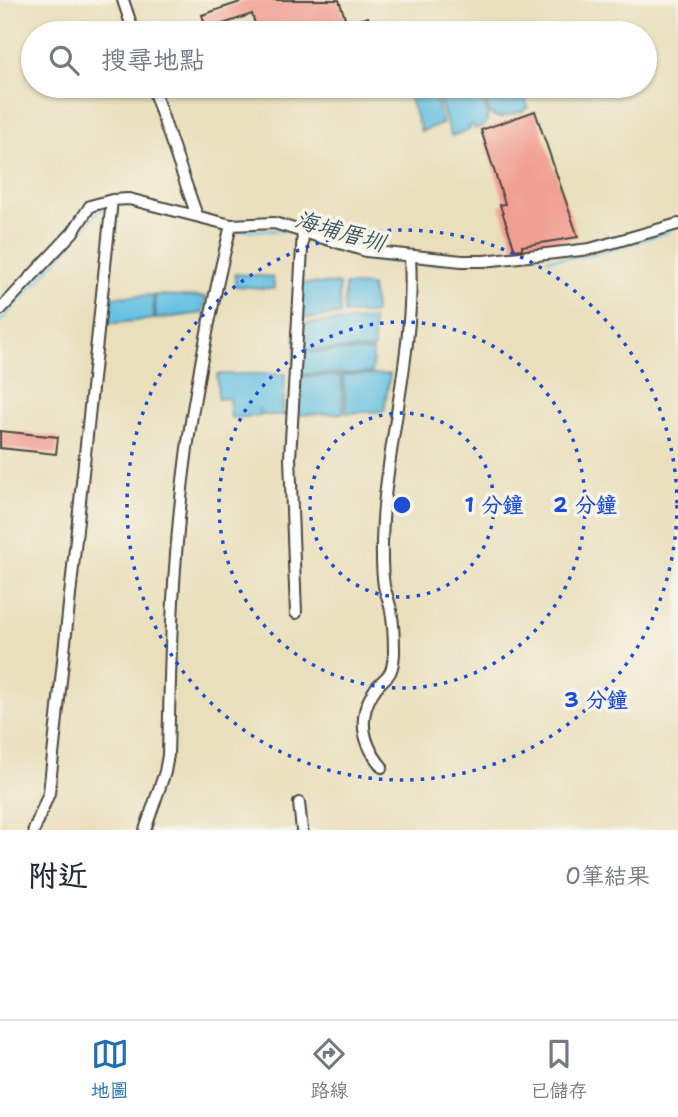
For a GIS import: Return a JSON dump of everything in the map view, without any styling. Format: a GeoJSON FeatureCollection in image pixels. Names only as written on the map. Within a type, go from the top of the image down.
{"type":"FeatureCollection","features":[{"type":"Feature","properties":{"kind":"street"},"geometry":{"type":"LineString","coordinates":[[123,0],[130,21]]}},
{"type":"Feature","properties":{"kind":"street"},"geometry":{"type":"LineString","coordinates":[[156,98],[197,216]]}},
{"type":"Feature","properties":{"kind":"street"},"geometry":{"type":"LineString","coordinates":[[0,310],[73,232],[90,206],[112,200],[129,199],[197,216],[230,230],[274,223],[302,236],[366,251],[410,257],[484,261],[590,249],[678,224]]}},
{"type":"Feature","properties":{"kind":"street"},"geometry":{"type":"LineString","coordinates":[[34,830],[49,793],[112,200]]}},
{"type":"Feature","properties":{"kind":"street"},"geometry":{"type":"LineString","coordinates":[[145,830],[165,772],[168,755],[172,621],[179,516],[191,426],[230,230]]}},
{"type":"Feature","properties":{"kind":"street"},"geometry":{"type":"LineString","coordinates":[[296,613],[290,458],[302,236]]}},
{"type":"Feature","properties":{"kind":"street"},"geometry":{"type":"LineString","coordinates":[[382,767],[364,737],[363,718],[372,694],[390,677],[393,666],[392,612],[384,586],[382,555],[384,507],[411,309],[410,257]]}},
{"type":"Feature","properties":{"kind":"street"},"geometry":{"type":"LineString","coordinates":[[299,803],[303,830]]}},
{"type":"Feature","properties":{"kind":"water"},"geometry":{"type":"Polygon","coordinates":[[[410,98],[435,98],[443,124],[421,131],[410,98]]]}},
{"type":"Feature","properties":{"kind":"water"},"geometry":{"type":"Polygon","coordinates":[[[438,98],[482,98],[488,115],[486,125],[475,129],[473,125],[469,126],[470,130],[451,136],[438,98]]]}},
{"type":"Feature","properties":{"kind":"water"},"geometry":{"type":"Polygon","coordinates":[[[485,98],[525,98],[528,107],[499,118],[490,114],[485,98]]]}},
{"type":"Feature","properties":{"kind":"water"},"geometry":{"type":"Polygon","coordinates":[[[235,274],[272,277],[275,289],[235,286],[235,274]]]}},
{"type":"Feature","properties":{"kind":"water"},"geometry":{"type":"Polygon","coordinates":[[[299,283],[339,284],[340,315],[297,319],[299,283]]]}},
{"type":"Feature","properties":{"kind":"water"},"geometry":{"type":"Polygon","coordinates":[[[345,285],[371,286],[374,314],[344,314],[345,285]]]}},
{"type":"Feature","properties":{"kind":"water"},"geometry":{"type":"Polygon","coordinates":[[[153,295],[154,319],[107,324],[107,297],[153,295]]]}},
{"type":"Feature","properties":{"kind":"water"},"geometry":{"type":"Polygon","coordinates":[[[155,295],[206,297],[203,313],[156,319],[155,295]]]}},
{"type":"Feature","properties":{"kind":"water"},"geometry":{"type":"Polygon","coordinates":[[[373,319],[374,349],[295,350],[296,324],[373,319]]]}},
{"type":"Feature","properties":{"kind":"water"},"geometry":{"type":"Polygon","coordinates":[[[373,351],[372,373],[296,374],[295,352],[373,351]]]}},
{"type":"Feature","properties":{"kind":"water"},"geometry":{"type":"Polygon","coordinates":[[[217,374],[285,374],[283,415],[260,415],[259,408],[259,416],[231,418],[229,398],[218,399],[217,374]]]}},
{"type":"Feature","properties":{"kind":"water"},"geometry":{"type":"Polygon","coordinates":[[[390,374],[384,411],[347,413],[343,375],[390,374]]]}},
{"type":"Feature","properties":{"kind":"water"},"geometry":{"type":"Polygon","coordinates":[[[294,376],[341,376],[344,413],[293,415],[294,376]]]}},
{"type":"Feature","properties":{"kind":"building"},"geometry":{"type":"Polygon","coordinates":[[[246,0],[339,0],[346,21],[254,21],[252,14],[232,21],[204,21],[202,15],[246,0]]]}},
{"type":"Feature","properties":{"kind":"building"},"geometry":{"type":"Polygon","coordinates":[[[535,111],[578,237],[522,246],[522,249],[515,250],[500,205],[505,204],[481,130],[535,111]]]}},
{"type":"Feature","properties":{"kind":"building"},"geometry":{"type":"Polygon","coordinates":[[[0,431],[58,437],[56,454],[0,448],[0,431]]]}},
{"type":"Feature","properties":{"kind":"waterway","name":"海埔厝圳"},"geometry":{"type":"LineString","coordinates":[[137,206],[225,229]]}},
{"type":"Feature","properties":{"kind":"waterway","name":"海埔厝圳"},"geometry":{"type":"LineString","coordinates":[[0,322],[62,255],[95,214],[107,207]]}},
{"type":"Feature","properties":{"kind":"waterway","name":"海埔厝圳"},"geometry":{"type":"LineString","coordinates":[[235,230],[285,231]]}},
{"type":"Feature","properties":{"kind":"waterway","name":"海埔厝圳"},"geometry":{"type":"LineString","coordinates":[[548,259],[594,255],[668,232]]}},
{"type":"Feature","properties":{"kind":"waterway","name":"海埔厝圳"},"geometry":{"type":"LineString","coordinates":[[327,245],[376,261],[406,262]]}},
{"type":"Feature","properties":{"kind":"waterway","name":"海埔厝圳"},"geometry":{"type":"LineString","coordinates":[[412,263],[440,264]]}}]}
